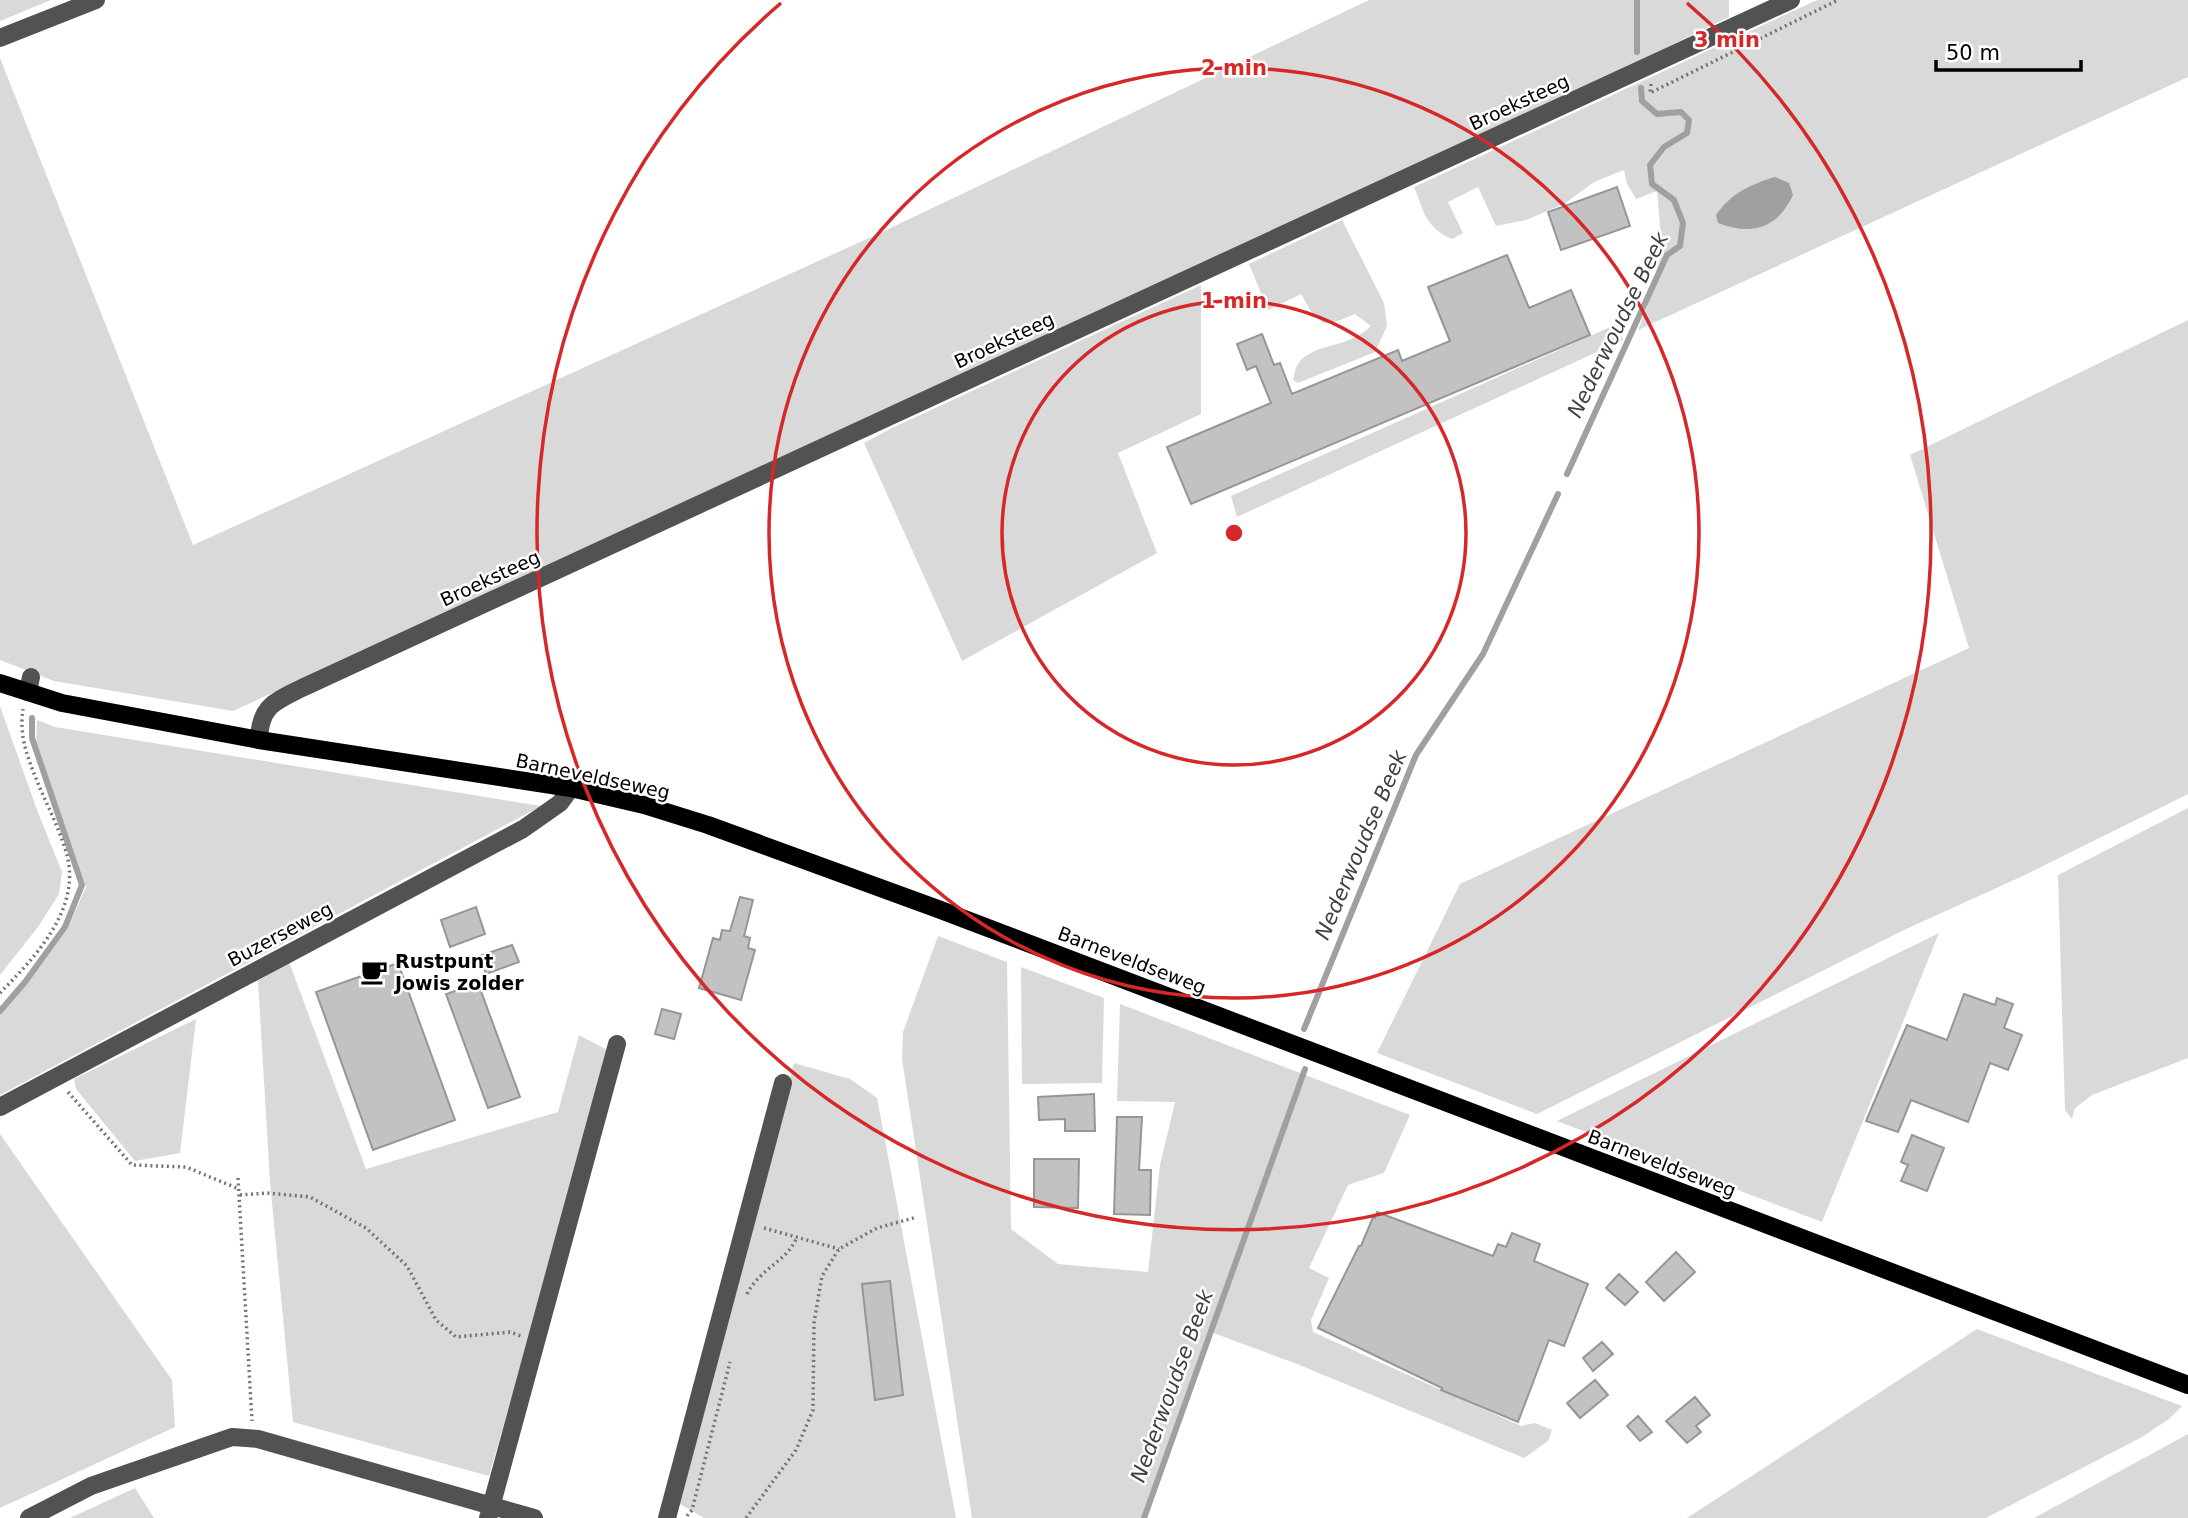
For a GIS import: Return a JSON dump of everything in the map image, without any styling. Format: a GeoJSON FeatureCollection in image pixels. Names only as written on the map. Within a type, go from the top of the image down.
{"type":"FeatureCollection","features":[{"type":"Feature","properties":{"kind":"main road","name":"Barneveldseweg"},"geometry":{"type":"LineString","coordinates":[[0,683],[29,685],[62,703],[259,740],[571,788],[644,805],[708,825],[912,899],[2188,1385]]}},
{"type":"Feature","properties":{"kind":"street"},"geometry":{"type":"LineString","coordinates":[[0,38],[96,0]]}},
{"type":"Feature","properties":{"kind":"street","name":"Broeksteeg"},"geometry":{"type":"LineString","coordinates":[[259,740],[260,725],[266,710],[275,701],[293,692],[1791,0]]}},
{"type":"Feature","properties":{"kind":"street","name":"Buzerseweg"},"geometry":{"type":"LineString","coordinates":[[0,1107],[523,829],[560,803],[571,788]]}},
{"type":"Feature","properties":{"kind":"street"},"geometry":{"type":"LineString","coordinates":[[490,1512],[617,1044]]}},
{"type":"Feature","properties":{"kind":"street"},"geometry":{"type":"LineString","coordinates":[[667,1518],[783,1083]]}},
{"type":"Feature","properties":{"kind":"street"},"geometry":{"type":"LineString","coordinates":[[29,1518],[91,1486],[232,1437],[253,1439],[490,1512],[534,1518]]}},
{"type":"Feature","properties":{"kind":"path"},"geometry":{"type":"LineString","coordinates":[[1651,64],[1650,93],[1838,0]]}},
{"type":"Feature","properties":{"kind":"path"},"geometry":{"type":"LineString","coordinates":[[0,993],[57,924],[67,900],[71,880],[67,855],[24,749],[20,727],[29,685]]}},
{"type":"Feature","properties":{"kind":"path"},"geometry":{"type":"LineString","coordinates":[[55,1077],[132,1165],[186,1167],[239,1189]]}},
{"type":"Feature","properties":{"kind":"path"},"geometry":{"type":"LineString","coordinates":[[239,1178],[253,1439]]}},
{"type":"Feature","properties":{"kind":"path"},"geometry":{"type":"LineString","coordinates":[[240,1195],[267,1194],[310,1198],[366,1228],[407,1266],[436,1320],[456,1337],[510,1332],[537,1340]]}},
{"type":"Feature","properties":{"kind":"path"},"geometry":{"type":"LineString","coordinates":[[746,1518],[796,1450],[813,1410],[814,1323],[822,1276],[839,1249],[877,1228],[917,1217]]}},
{"type":"Feature","properties":{"kind":"path"},"geometry":{"type":"LineString","coordinates":[[746,1224],[839,1249]]}},
{"type":"Feature","properties":{"kind":"path"},"geometry":{"type":"LineString","coordinates":[[744,1304],[748,1291],[762,1271],[792,1250],[797,1237]]}},
{"type":"Feature","properties":{"kind":"path"},"geometry":{"type":"LineString","coordinates":[[686,1518],[692,1510],[731,1356]]}},
{"type":"Feature","properties":{"kind":"shaded area"},"geometry":{"type":"Polygon","coordinates":[[[0,0],[51,0],[0,21],[0,0]]]}},
{"type":"Feature","properties":{"kind":"shaded area"},"geometry":{"type":"Polygon","coordinates":[[[1369,0],[1729,0],[1729,17],[1092,313],[995,361],[233,711],[54,681],[0,660],[0,58],[193,545],[880,233],[1369,0]]]}},
{"type":"Feature","properties":{"kind":"shaded area"},"geometry":{"type":"Polygon","coordinates":[[[1817,0],[2188,0],[2188,77],[1638,330],[1662,250],[1657,191],[1636,199],[1627,184],[1624,170],[1594,182],[1564,204],[1526,220],[1496,226],[1478,187],[1448,202],[1463,233],[1452,239],[1436,230],[1427,218],[1414,187],[1817,0]]]}},
{"type":"Feature","properties":{"kind":"shaded area"},"geometry":{"type":"Polygon","coordinates":[[[1775,177],[1789,183],[1793,195],[1779,216],[1762,227],[1752,229],[1718,223],[1716,215],[1734,196],[1775,177]]]}},
{"type":"Feature","properties":{"kind":"shaded area"},"geometry":{"type":"Polygon","coordinates":[[[1342,220],[1384,303],[1387,326],[1375,352],[1298,383],[1293,380],[1300,360],[1322,348],[1355,338],[1371,326],[1355,314],[1335,322],[1323,323],[1312,313],[1301,294],[1268,310],[1249,264],[1342,220]]]}},
{"type":"Feature","properties":{"kind":"shaded area"},"geometry":{"type":"Polygon","coordinates":[[[1201,285],[1201,414],[1118,453],[1157,553],[962,661],[864,443],[1201,285]]]}},
{"type":"Feature","properties":{"kind":"shaded area"},"geometry":{"type":"Polygon","coordinates":[[[2188,320],[2188,794],[2025,875],[1904,930],[1537,1114],[1377,1053],[1460,884],[1969,648],[1910,455],[2188,320]]]}},
{"type":"Feature","properties":{"kind":"shaded area"},"geometry":{"type":"Polygon","coordinates":[[[1617,324],[1623,340],[1237,517],[1231,496],[1617,324]]]}},
{"type":"Feature","properties":{"kind":"shaded area"},"geometry":{"type":"Polygon","coordinates":[[[0,706],[62,872],[59,894],[38,927],[0,975],[0,706]]]}},
{"type":"Feature","properties":{"kind":"shaded area"},"geometry":{"type":"Polygon","coordinates":[[[37,720],[55,727],[541,806],[0,1095],[0,1012],[26,985],[67,930],[86,887],[36,744],[37,720]]]}},
{"type":"Feature","properties":{"kind":"shaded area"},"geometry":{"type":"Polygon","coordinates":[[[2188,808],[2188,1058],[2092,1095],[2075,1108],[2072,1119],[2065,1110],[2058,875],[2188,808]]]}},
{"type":"Feature","properties":{"kind":"shaded area"},"geometry":{"type":"Polygon","coordinates":[[[1939,933],[1822,1222],[1557,1121],[1939,933]]]}},
{"type":"Feature","properties":{"kind":"shaded area"},"geometry":{"type":"Polygon","coordinates":[[[938,936],[1007,962],[1011,1229],[1058,1264],[1148,1272],[1160,1165],[1175,1102],[1117,1101],[1120,1004],[1410,1115],[1384,1173],[1348,1185],[1309,1268],[1329,1278],[1311,1320],[1313,1332],[1521,1426],[1535,1423],[1552,1430],[1548,1441],[1524,1458],[1297,1364],[1208,1331],[1141,1518],[972,1518],[902,1059],[903,1032],[938,936]]]}},
{"type":"Feature","properties":{"kind":"shaded area"},"geometry":{"type":"Polygon","coordinates":[[[289,962],[366,1169],[558,1112],[579,1035],[611,1052],[489,1476],[293,1422],[270,1182],[258,981],[289,962]]]}},
{"type":"Feature","properties":{"kind":"shaded area"},"geometry":{"type":"Polygon","coordinates":[[[1021,967],[1104,998],[1102,1083],[1022,1084],[1021,967]]]}},
{"type":"Feature","properties":{"kind":"shaded area"},"geometry":{"type":"Polygon","coordinates":[[[196,1019],[180,1153],[135,1161],[76,1089],[74,1079],[196,1019]]]}},
{"type":"Feature","properties":{"kind":"shaded area"},"geometry":{"type":"Polygon","coordinates":[[[794,1063],[850,1079],[877,1098],[956,1518],[704,1518],[680,1504],[794,1063]]]}},
{"type":"Feature","properties":{"kind":"shaded area"},"geometry":{"type":"Polygon","coordinates":[[[0,1134],[172,1380],[175,1427],[0,1508],[0,1134]]]}},
{"type":"Feature","properties":{"kind":"shaded area"},"geometry":{"type":"Polygon","coordinates":[[[1977,1329],[2182,1406],[2169,1419],[2142,1437],[1986,1518],[1687,1518],[1977,1329]]]}},
{"type":"Feature","properties":{"kind":"shaded area"},"geometry":{"type":"Polygon","coordinates":[[[2188,1434],[2188,1518],[2034,1518],[2188,1434]]]}},
{"type":"Feature","properties":{"kind":"shaded area"},"geometry":{"type":"Polygon","coordinates":[[[135,1488],[154,1518],[70,1518],[135,1488]]]}},
{"type":"Feature","properties":{"kind":"building"},"geometry":{"type":"Polygon","coordinates":[[[1617,187],[1630,226],[1561,250],[1548,212],[1617,187]]]}},
{"type":"Feature","properties":{"kind":"building"},"geometry":{"type":"Polygon","coordinates":[[[1507,255],[1529,308],[1571,290],[1590,335],[1191,504],[1167,447],[1271,403],[1256,366],[1247,370],[1237,344],[1262,334],[1274,365],[1280,363],[1292,394],[1398,350],[1402,361],[1450,341],[1428,287],[1507,255]]]}},
{"type":"Feature","properties":{"kind":"building"},"geometry":{"type":"Polygon","coordinates":[[[740,897],[753,900],[744,936],[750,938],[748,948],[755,950],[741,1000],[699,988],[713,938],[720,940],[722,930],[730,931],[740,897]]]}},
{"type":"Feature","properties":{"kind":"building"},"geometry":{"type":"Polygon","coordinates":[[[476,907],[485,934],[450,947],[441,920],[476,907]]]}},
{"type":"Feature","properties":{"kind":"building"},"geometry":{"type":"Polygon","coordinates":[[[512,945],[519,962],[486,974],[479,956],[512,945]]]}},
{"type":"Feature","properties":{"kind":"building"},"geometry":{"type":"Polygon","coordinates":[[[398,963],[455,1120],[373,1150],[316,992],[398,963]]]}},
{"type":"Feature","properties":{"kind":"building"},"geometry":{"type":"Polygon","coordinates":[[[478,983],[520,1097],[488,1108],[446,994],[478,983]]]}},
{"type":"Feature","properties":{"kind":"building"},"geometry":{"type":"Polygon","coordinates":[[[1964,994],[1995,1005],[1997,998],[2013,1004],[2004,1028],[2022,1035],[2008,1070],[1990,1063],[1968,1122],[1911,1100],[1898,1132],[1866,1121],[1907,1025],[1947,1040],[1964,994]]]}},
{"type":"Feature","properties":{"kind":"building"},"geometry":{"type":"Polygon","coordinates":[[[662,1009],[681,1014],[674,1039],[655,1034],[662,1009]]]}},
{"type":"Feature","properties":{"kind":"building"},"geometry":{"type":"Polygon","coordinates":[[[1094,1094],[1095,1131],[1065,1131],[1065,1119],[1039,1120],[1038,1097],[1094,1094]]]}},
{"type":"Feature","properties":{"kind":"building"},"geometry":{"type":"Polygon","coordinates":[[[1117,1117],[1142,1117],[1139,1170],[1151,1170],[1150,1215],[1114,1214],[1117,1117]]]}},
{"type":"Feature","properties":{"kind":"building"},"geometry":{"type":"Polygon","coordinates":[[[1912,1135],[1944,1148],[1927,1191],[1901,1181],[1908,1165],[1901,1162],[1912,1135]]]}},
{"type":"Feature","properties":{"kind":"building"},"geometry":{"type":"Polygon","coordinates":[[[1034,1159],[1079,1159],[1078,1208],[1034,1207],[1034,1159]]]}},
{"type":"Feature","properties":{"kind":"building"},"geometry":{"type":"Polygon","coordinates":[[[1377,1212],[1493,1256],[1498,1244],[1506,1247],[1512,1233],[1540,1244],[1534,1261],[1588,1284],[1564,1346],[1549,1340],[1518,1422],[1441,1390],[1442,1388],[1318,1328],[1377,1212]]]}},
{"type":"Feature","properties":{"kind":"building"},"geometry":{"type":"Polygon","coordinates":[[[1676,1252],[1695,1272],[1664,1301],[1646,1282],[1676,1252]]]}},
{"type":"Feature","properties":{"kind":"building"},"geometry":{"type":"Polygon","coordinates":[[[1619,1274],[1638,1292],[1625,1305],[1606,1288],[1619,1274]]]}},
{"type":"Feature","properties":{"kind":"building"},"geometry":{"type":"Polygon","coordinates":[[[890,1281],[903,1395],[875,1400],[862,1284],[890,1281]]]}},
{"type":"Feature","properties":{"kind":"building"},"geometry":{"type":"Polygon","coordinates":[[[1602,1342],[1613,1354],[1593,1371],[1583,1358],[1602,1342]]]}},
{"type":"Feature","properties":{"kind":"building"},"geometry":{"type":"Polygon","coordinates":[[[1595,1380],[1608,1395],[1580,1418],[1567,1403],[1595,1380]]]}},
{"type":"Feature","properties":{"kind":"building"},"geometry":{"type":"Polygon","coordinates":[[[1695,1397],[1710,1415],[1696,1426],[1701,1432],[1687,1443],[1666,1421],[1695,1397]]]}},
{"type":"Feature","properties":{"kind":"building"},"geometry":{"type":"Polygon","coordinates":[[[1638,1416],[1652,1432],[1640,1441],[1627,1426],[1638,1416]]]}},
{"type":"Feature","properties":{"kind":"waterway","name":"Nederwoudse Beek"},"geometry":{"type":"LineString","coordinates":[[1637,0],[1637,52]]}},
{"type":"Feature","properties":{"kind":"waterway","name":"Nederwoudse Beek"},"geometry":{"type":"LineString","coordinates":[[1567,474],[1667,255],[1680,246],[1683,223],[1674,200],[1652,184],[1650,165],[1664,147],[1687,133],[1689,120],[1681,112],[1657,114],[1642,101],[1641,88]]}},
{"type":"Feature","properties":{"kind":"waterway","name":"Nederwoudse Beek"},"geometry":{"type":"LineString","coordinates":[[1304,1029],[1416,755],[1483,654],[1558,494]]}},
{"type":"Feature","properties":{"kind":"waterway"},"geometry":{"type":"LineString","coordinates":[[0,1011],[65,927],[82,885],[32,738],[32,718]]}},
{"type":"Feature","properties":{"kind":"waterway","name":"Nederwoudse Beek"},"geometry":{"type":"LineString","coordinates":[[1144,1518],[1305,1069]]}},
{"type":"Feature","properties":{"kind":"place","name":"Rustpunt Jowis zolder"},"geometry":{"type":"Point","coordinates":[374,972]}}]}
